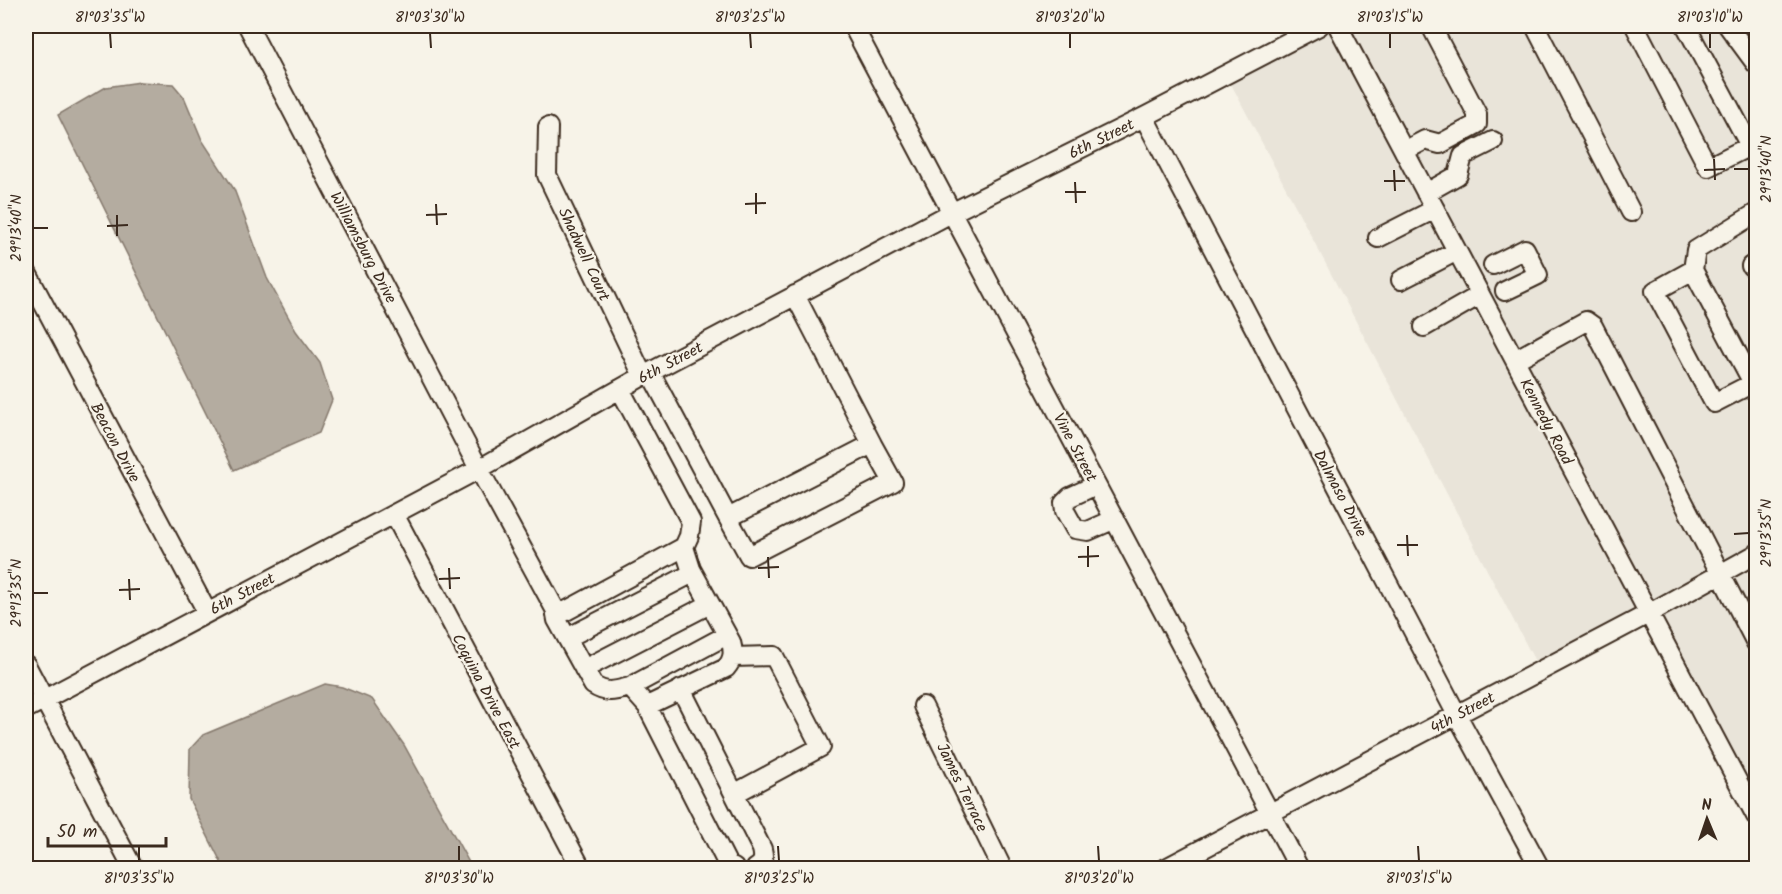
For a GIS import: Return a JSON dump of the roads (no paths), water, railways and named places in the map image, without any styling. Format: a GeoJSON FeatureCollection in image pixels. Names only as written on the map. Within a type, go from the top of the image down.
{"type":"FeatureCollection","features":[{"type":"Feature","properties":{"kind":"street","name":"Williamsburg Drive"},"geometry":{"type":"LineString","coordinates":[[248,26],[593,685],[601,690],[612,692],[630,687]]}},
{"type":"Feature","properties":{"kind":"street","name":"Vine Street"},"geometry":{"type":"LineString","coordinates":[[853,26],[1299,868]]}},
{"type":"Feature","properties":{"kind":"street","name":"6th Street"},"geometry":{"type":"LineString","coordinates":[[26,709],[479,469],[647,374],[795,295],[1319,26]]}},
{"type":"Feature","properties":{"kind":"street","name":"Kennedy Road"},"geometry":{"type":"LineString","coordinates":[[1338,26],[1756,816]]}},
{"type":"Feature","properties":{"kind":"street"},"geometry":{"type":"LineString","coordinates":[[1404,151],[1425,140],[1440,144],[1477,124],[1477,114],[1431,26]]}},
{"type":"Feature","properties":{"kind":"street"},"geometry":{"type":"LineString","coordinates":[[1535,26],[1631,212]]}},
{"type":"Feature","properties":{"kind":"street"},"geometry":{"type":"LineString","coordinates":[[1635,26],[1708,167],[1753,152],[1686,26]]}},
{"type":"Feature","properties":{"kind":"street"},"geometry":{"type":"LineString","coordinates":[[1728,26],[1756,64]]}},
{"type":"Feature","properties":{"kind":"street","name":"Dalmaso Drive"},"geometry":{"type":"LineString","coordinates":[[1144,117],[1457,715],[1540,868]]}},
{"type":"Feature","properties":{"kind":"street","name":"Shadwell Court"},"geometry":{"type":"LineString","coordinates":[[548,128],[547,175],[647,374],[749,556],[893,482],[872,444]]}},
{"type":"Feature","properties":{"kind":"street"},"geometry":{"type":"LineString","coordinates":[[1426,193],[1458,175],[1463,156],[1493,141]]}},
{"type":"Feature","properties":{"kind":"street"},"geometry":{"type":"LineString","coordinates":[[1378,238],[1435,209]]}},
{"type":"Feature","properties":{"kind":"street"},"geometry":{"type":"LineString","coordinates":[[1693,270],[1655,291],[1714,403],[1753,382],[1693,270],[1696,250],[1756,213]]}},
{"type":"Feature","properties":{"kind":"street"},"geometry":{"type":"LineString","coordinates":[[1470,276],[1525,249],[1538,274],[1505,291]]}},
{"type":"Feature","properties":{"kind":"street"},"geometry":{"type":"LineString","coordinates":[[1401,280],[1457,251]]}},
{"type":"Feature","properties":{"kind":"street"},"geometry":{"type":"LineString","coordinates":[[1424,327],[1484,302],[1509,298],[1493,265]]}},
{"type":"Feature","properties":{"kind":"street","name":"Beacon Drive"},"geometry":{"type":"LineString","coordinates":[[26,271],[207,612]]}},
{"type":"Feature","properties":{"kind":"street"},"geometry":{"type":"LineString","coordinates":[[728,518],[872,444],[795,295]]}},
{"type":"Feature","properties":{"kind":"street"},"geometry":{"type":"LineString","coordinates":[[1515,360],[1586,321],[1593,326],[1756,643]]}},
{"type":"Feature","properties":{"kind":"street"},"geometry":{"type":"LineString","coordinates":[[555,609],[564,612],[684,547],[689,536],[691,522],[620,389]]}},
{"type":"Feature","properties":{"kind":"street"},"geometry":{"type":"LineString","coordinates":[[1096,484],[1070,497],[1064,503],[1065,511],[1075,529],[1088,531],[1114,519]]}},
{"type":"Feature","properties":{"kind":"street","name":"Coquina Drive East"},"geometry":{"type":"LineString","coordinates":[[394,513],[580,868]]}},
{"type":"Feature","properties":{"kind":"street"},"geometry":{"type":"LineString","coordinates":[[647,706],[726,668],[732,661],[734,652],[727,635],[693,573],[684,547]]}},
{"type":"Feature","properties":{"kind":"street","name":"4th Street"},"geometry":{"type":"LineString","coordinates":[[1166,868],[1648,614],[1756,554]]}},
{"type":"Feature","properties":{"kind":"street"},"geometry":{"type":"LineString","coordinates":[[567,638],[693,573]]}},
{"type":"Feature","properties":{"kind":"street"},"geometry":{"type":"LineString","coordinates":[[584,669],[710,603]]}},
{"type":"Feature","properties":{"kind":"street"},"geometry":{"type":"LineString","coordinates":[[727,635],[630,687],[647,706],[728,865],[734,868]]}},
{"type":"Feature","properties":{"kind":"street"},"geometry":{"type":"LineString","coordinates":[[732,657],[774,656],[821,747],[734,794]]}},
{"type":"Feature","properties":{"kind":"street"},"geometry":{"type":"LineString","coordinates":[[26,665],[134,868]]}},
{"type":"Feature","properties":{"kind":"street"},"geometry":{"type":"LineString","coordinates":[[681,689],[762,849],[764,858],[760,866],[756,868]]}},
{"type":"Feature","properties":{"kind":"street","name":"James Terrace"},"geometry":{"type":"LineString","coordinates":[[924,706],[1002,868]]}}]}
